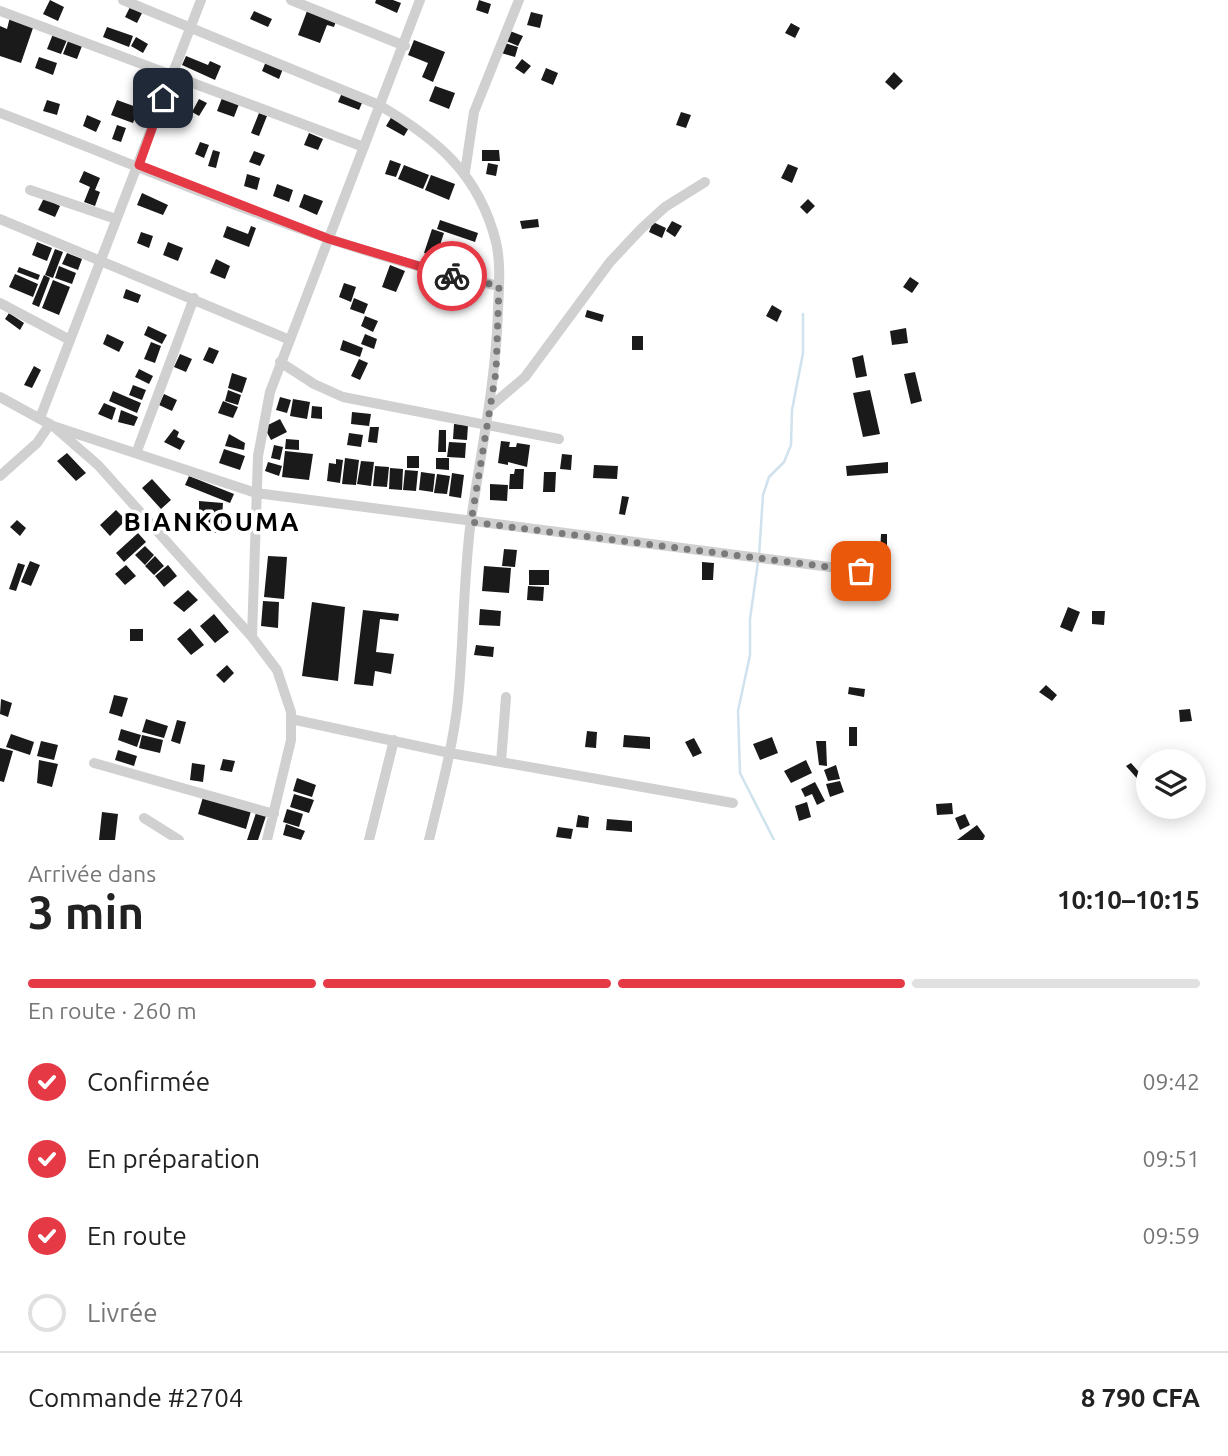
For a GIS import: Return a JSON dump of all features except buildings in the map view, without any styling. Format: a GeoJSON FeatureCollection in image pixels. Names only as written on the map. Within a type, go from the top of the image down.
{"type":"FeatureCollection","features":[{"type":"Feature","properties":{"kind":"street"},"geometry":{"type":"LineString","coordinates":[[123,0],[380,105],[442,147],[465,172],[495,241],[499,286],[498,347],[491,407],[471,522],[463,646],[450,753],[429,840]]}},
{"type":"Feature","properties":{"kind":"street"},"geometry":{"type":"LineString","coordinates":[[40,418],[201,0]]}},
{"type":"Feature","properties":{"kind":"street"},"geometry":{"type":"LineString","coordinates":[[291,0],[405,46]]}},
{"type":"Feature","properties":{"kind":"street"},"geometry":{"type":"LineString","coordinates":[[252,637],[256,493],[262,430],[279,362],[405,46],[420,0]]}},
{"type":"Feature","properties":{"kind":"street"},"geometry":{"type":"LineString","coordinates":[[465,172],[474,112],[519,0]]}},
{"type":"Feature","properties":{"kind":"street"},"geometry":{"type":"LineString","coordinates":[[0,11],[363,147]]}},
{"type":"Feature","properties":{"kind":"street"},"geometry":{"type":"LineString","coordinates":[[0,113],[329,239],[418,267],[499,286]]}},
{"type":"Feature","properties":{"kind":"street"},"geometry":{"type":"LineString","coordinates":[[491,407],[524,377],[610,262],[641,229],[665,207],[705,182]]}},
{"type":"Feature","properties":{"kind":"street"},"geometry":{"type":"LineString","coordinates":[[30,190],[117,219]]}},
{"type":"Feature","properties":{"kind":"street"},"geometry":{"type":"LineString","coordinates":[[0,219],[290,340]]}},
{"type":"Feature","properties":{"kind":"street"},"geometry":{"type":"LineString","coordinates":[[137,451],[194,298]]}},
{"type":"Feature","properties":{"kind":"street"},"geometry":{"type":"LineString","coordinates":[[0,303],[70,340]]}},
{"type":"Feature","properties":{"kind":"street"},"geometry":{"type":"LineString","coordinates":[[279,362],[314,384],[343,397],[559,439]]}},
{"type":"Feature","properties":{"kind":"street"},"geometry":{"type":"LineString","coordinates":[[0,397],[52,425],[99,465],[252,637],[282,680],[291,719],[288,761],[267,840]]}},
{"type":"Feature","properties":{"kind":"street"},"geometry":{"type":"LineString","coordinates":[[52,425],[137,451],[201,476],[256,493],[861,571]]}},
{"type":"Feature","properties":{"kind":"street"},"geometry":{"type":"LineString","coordinates":[[0,476],[37,443],[52,425]]}},
{"type":"Feature","properties":{"kind":"street"},"geometry":{"type":"LineString","coordinates":[[501,762],[506,697]]}},
{"type":"Feature","properties":{"kind":"street"},"geometry":{"type":"LineString","coordinates":[[291,719],[450,753],[733,803]]}},
{"type":"Feature","properties":{"kind":"street"},"geometry":{"type":"LineString","coordinates":[[369,840],[394,740]]}},
{"type":"Feature","properties":{"kind":"street"},"geometry":{"type":"LineString","coordinates":[[94,763],[274,814]]}},
{"type":"Feature","properties":{"kind":"street"},"geometry":{"type":"LineString","coordinates":[[144,818],[179,840]]}},
{"type":"Feature","properties":{"kind":"waterway"},"geometry":{"type":"LineString","coordinates":[[759,556],[763,495],[769,477],[784,462],[791,445],[792,410],[803,353],[803,314]]}},
{"type":"Feature","properties":{"kind":"waterway"},"geometry":{"type":"LineString","coordinates":[[758,562],[750,619],[750,655],[738,711],[740,773],[774,840]]}},
{"type":"Feature","properties":{"kind":"way so far"},"geometry":{"type":"LineString","coordinates":[[452,276],[499,286],[496,372],[471,522],[861,571]]}},
{"type":"Feature","properties":{"kind":"district","name":"BIANKOUMA"},"geometry":{"type":"Point","coordinates":[212,522]}},
{"type":"Feature","properties":{"kind":"route"},"geometry":{"type":"LineString","coordinates":[[163,98],[139,165],[329,239],[452,276]]}}]}
